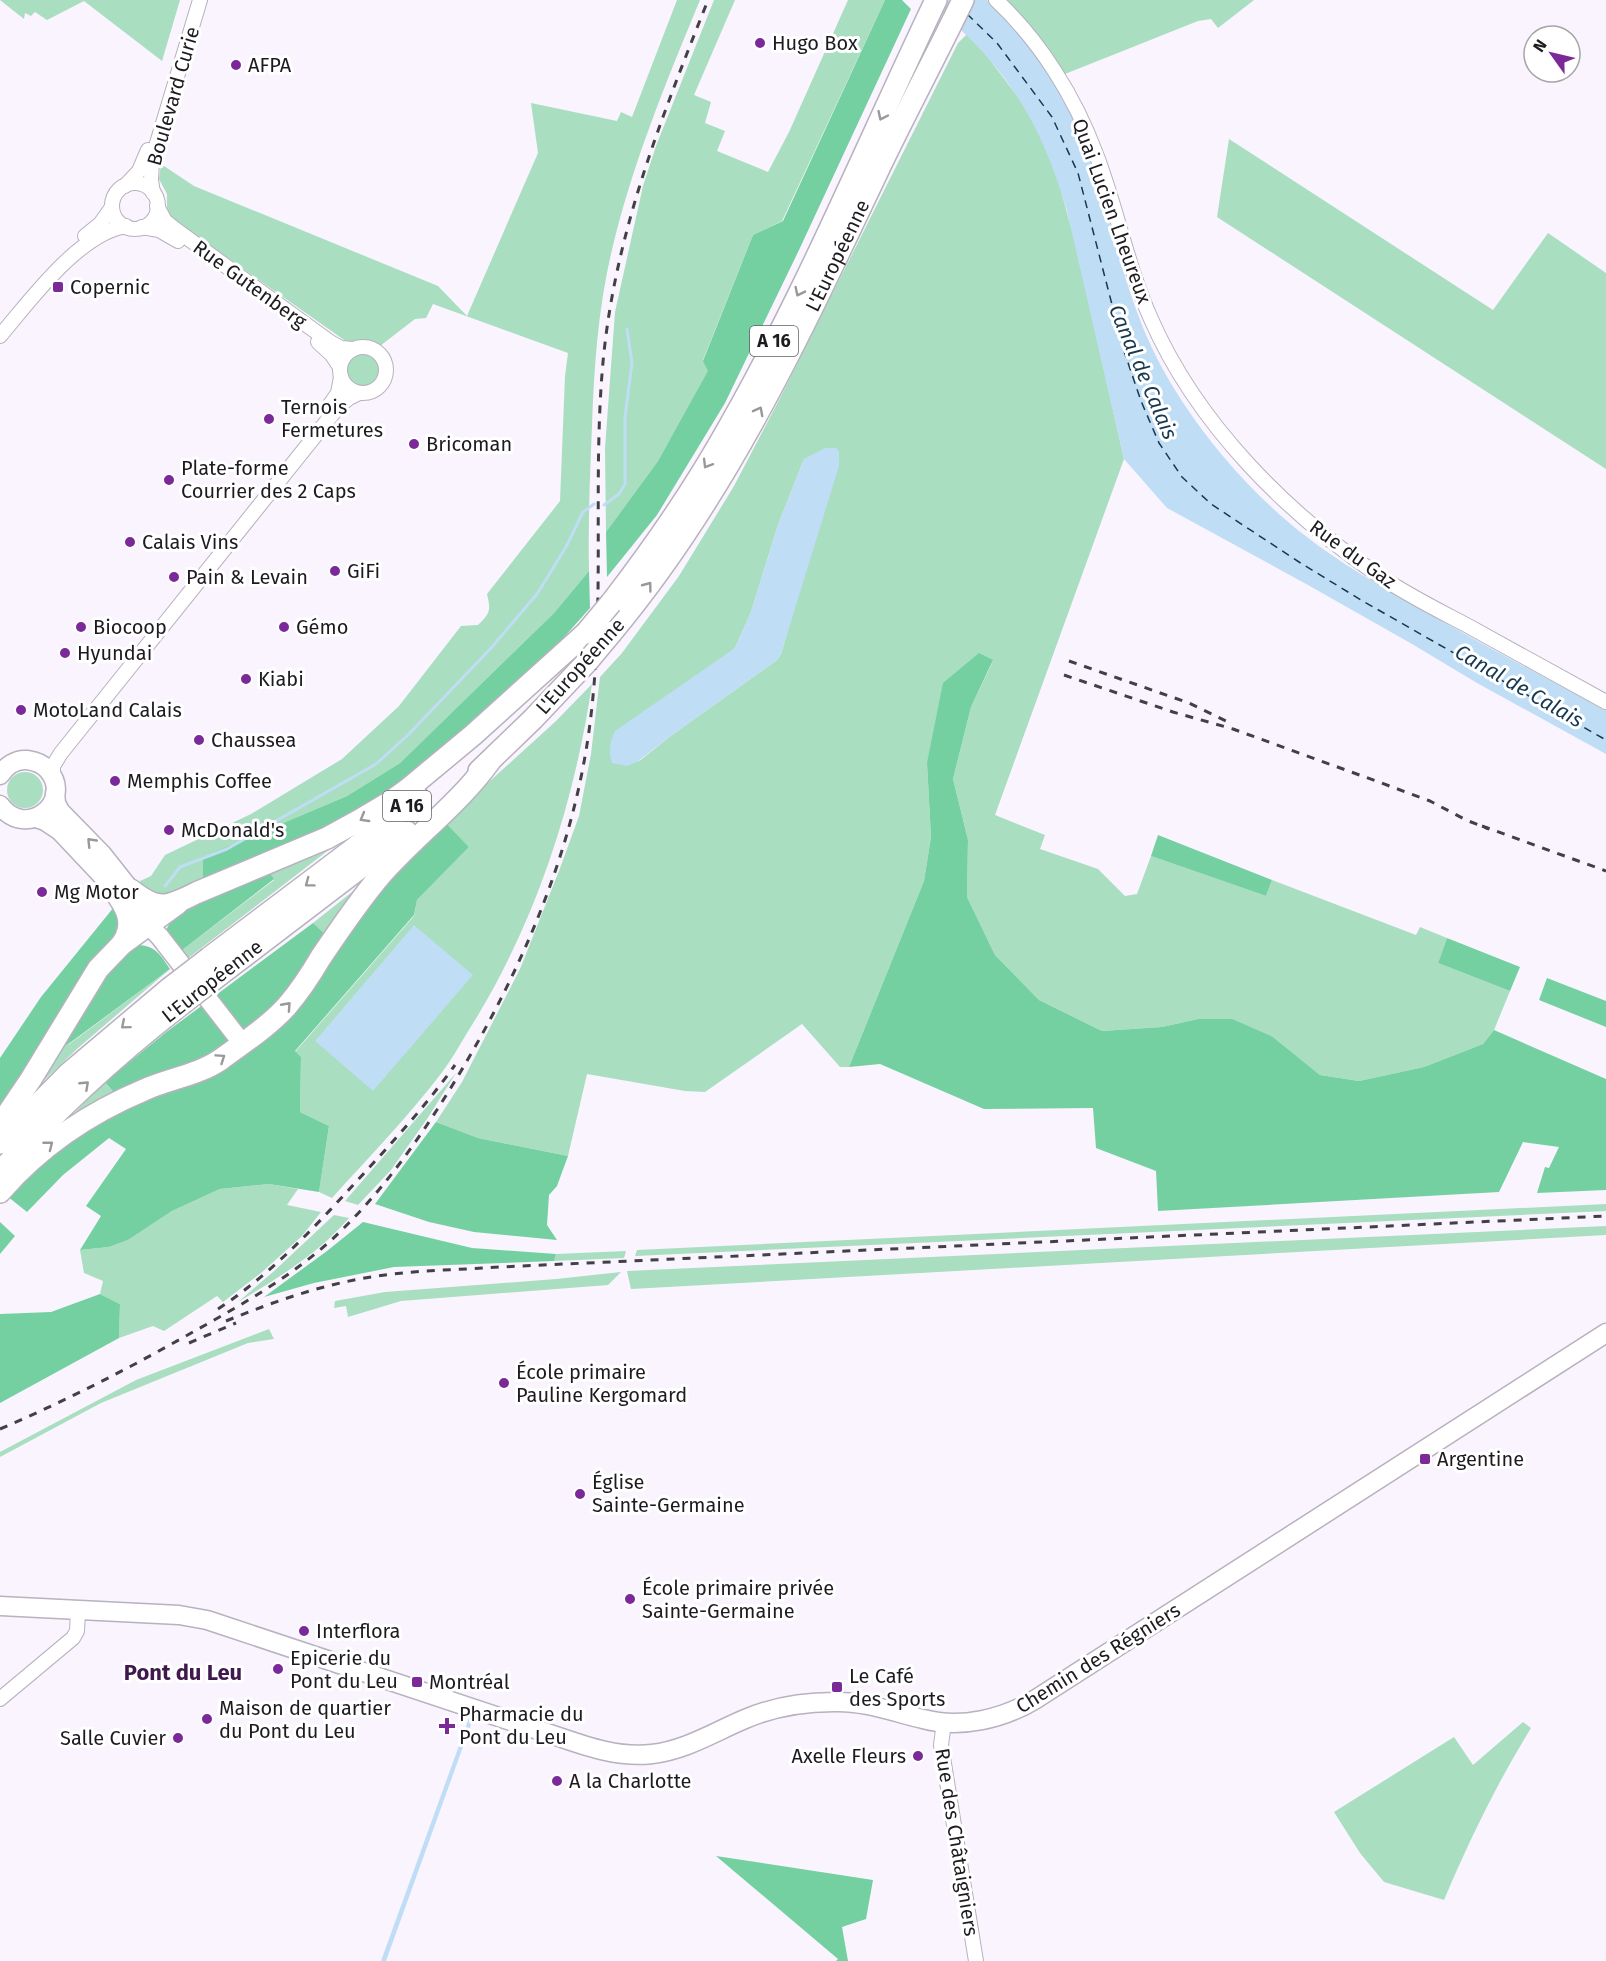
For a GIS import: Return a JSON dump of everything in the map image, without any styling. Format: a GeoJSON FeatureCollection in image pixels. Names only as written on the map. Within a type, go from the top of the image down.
{"type":"FeatureCollection","features":[{"type":"Feature","properties":{"kind":"highway","name":"L'Européenne"},"geometry":{"type":"LineString","coordinates":[[215,966],[438,780],[522,702],[611,603],[679,510],[741,406],[812,265],[936,0]]}},
{"type":"Feature","properties":{"kind":"highway","name":"L'Européenne"},"geometry":{"type":"LineString","coordinates":[[0,1143],[68,1074],[215,966],[408,831],[490,761],[587,662],[686,534],[750,429],[807,319],[888,149],[963,0]]}},
{"type":"Feature","properties":{"kind":"highway"},"geometry":{"type":"LineString","coordinates":[[0,1125],[37,1069],[92,977],[122,944],[154,927],[177,904],[196,893],[334,834],[390,802],[448,757],[586,633]]}},
{"type":"Feature","properties":{"kind":"highway"},"geometry":{"type":"LineString","coordinates":[[2,1183],[49,1145],[93,1115],[144,1089],[208,1066],[242,1043],[286,1007],[369,890],[398,857],[468,788],[490,761]]}},
{"type":"Feature","properties":{"kind":"highway"},"geometry":{"type":"LineString","coordinates":[[108,881],[129,914],[130,926],[122,944]]}},
{"type":"Feature","properties":{"kind":"highway"},"geometry":{"type":"LineString","coordinates":[[131,890],[153,904],[167,906],[177,904]]}},
{"type":"Feature","properties":{"kind":"highway","name":"L'Européenne"},"geometry":{"type":"LineString","coordinates":[[2,1183],[40,1129],[83,1086],[133,1042],[176,995]]}},
{"type":"Feature","properties":{"kind":"main road"},"geometry":{"type":"LineString","coordinates":[[0,775],[8,766],[22,760],[34,761],[46,768],[54,786],[56,803],[60,811],[102,854],[131,890],[154,927],[242,1043]]}},
{"type":"Feature","properties":{"kind":"main road"},"geometry":{"type":"LineString","coordinates":[[0,827],[6,823],[44,813],[51,806],[54,786]]}},
{"type":"Feature","properties":{"kind":"main road"},"geometry":{"type":"LineString","coordinates":[[0,805],[9,814],[55,827],[154,927]]}},
{"type":"Feature","properties":{"kind":"main road","name":"Chemin des Régniers"},"geometry":{"type":"LineString","coordinates":[[0,1606],[179,1616],[207,1620],[596,1749],[622,1754],[652,1754],[674,1750],[700,1741],[756,1714],[808,1703],[837,1702],[869,1705],[922,1719],[944,1722],[988,1719],[1027,1705],[1606,1333]]}},
{"type":"Feature","properties":{"kind":"street","name":"Boulevard Curie"},"geometry":{"type":"LineString","coordinates":[[124,186],[139,171],[145,158],[194,0]]}},
{"type":"Feature","properties":{"kind":"street","name":"Boulevard Curie"},"geometry":{"type":"LineString","coordinates":[[155,199],[151,180],[152,160],[200,0]]}},
{"type":"Feature","properties":{"kind":"street","name":"Quai Lucien Lheureux"},"geometry":{"type":"LineString","coordinates":[[996,0],[1048,61],[1082,122],[1096,154],[1137,284],[1160,338]]}},
{"type":"Feature","properties":{"kind":"street"},"geometry":{"type":"LineString","coordinates":[[0,336],[68,252],[100,224],[112,207],[116,193],[132,183],[140,184],[147,187],[155,199],[152,220],[142,227],[126,226],[116,219],[112,207]]}},
{"type":"Feature","properties":{"kind":"street","name":"Rue Gutenberg"},"geometry":{"type":"LineString","coordinates":[[155,199],[165,221],[175,229],[330,342],[341,348],[353,349]]}},
{"type":"Feature","properties":{"kind":"street"},"geometry":{"type":"LineString","coordinates":[[41,288],[81,249],[105,232],[126,226]]}},
{"type":"Feature","properties":{"kind":"street","name":"Rue Gutenberg"},"geometry":{"type":"LineString","coordinates":[[142,227],[170,235],[325,348],[334,357],[340,372]]}},
{"type":"Feature","properties":{"kind":"street","name":"Rue du Gaz"},"geometry":{"type":"LineString","coordinates":[[1160,338],[1178,372],[1212,421],[1273,489],[1312,525],[1356,560],[1404,591],[1606,702]]}},
{"type":"Feature","properties":{"kind":"street"},"geometry":{"type":"LineString","coordinates":[[34,761],[42,759],[52,750],[323,414],[336,397],[345,356],[353,349],[365,347],[374,350],[382,358],[385,369],[384,377],[378,387],[359,393],[339,406],[61,753],[53,766],[54,786]]}},
{"type":"Feature","properties":{"kind":"street"},"geometry":{"type":"LineString","coordinates":[[340,372],[349,388],[359,393]]}},
{"type":"Feature","properties":{"kind":"street"},"geometry":{"type":"LineString","coordinates":[[0,1699],[73,1638],[77,1631],[78,1611]]}},
{"type":"Feature","properties":{"kind":"street","name":"Rue des Châtaigniers"},"geometry":{"type":"LineString","coordinates":[[944,1722],[941,1744],[976,1961]]}},
{"type":"Feature","properties":{"kind":"green space"},"geometry":{"type":"Polygon","coordinates":[[[0,0],[180,0],[162,61],[84,1],[47,20],[35,12],[31,16],[25,13],[24,19],[0,0]]]}},
{"type":"Feature","properties":{"kind":"green space"},"geometry":{"type":"Polygon","coordinates":[[[677,0],[700,0],[639,157],[619,221],[603,296],[597,339],[593,404],[589,571],[554,613],[400,763],[347,796],[204,857],[203,883],[170,896],[156,895],[149,891],[140,881],[151,876],[165,855],[251,814],[342,759],[399,706],[461,626],[478,625],[485,617],[489,608],[487,594],[560,501],[568,353],[433,304],[426,318],[415,319],[380,346],[366,340],[347,342],[174,220],[167,211],[167,194],[159,179],[161,164],[194,186],[438,286],[467,316],[538,153],[531,103],[617,121],[621,112],[632,117],[677,0]]]}},
{"type":"Feature","properties":{"kind":"green space"},"geometry":{"type":"Polygon","coordinates":[[[714,0],[735,0],[694,95],[711,102],[705,123],[725,131],[717,151],[768,172],[789,132],[848,0],[885,0],[782,221],[753,235],[703,360],[709,371],[658,461],[606,532],[605,448],[615,312],[643,186],[656,146],[714,0]]]}},
{"type":"Feature","properties":{"kind":"green space"},"geometry":{"type":"Polygon","coordinates":[[[885,0],[902,0],[911,9],[799,250],[725,403],[657,515],[607,577],[606,532],[658,461],[708,371],[703,361],[753,235],[783,221],[885,0]]]}},
{"type":"Feature","properties":{"kind":"green space"},"geometry":{"type":"Polygon","coordinates":[[[1007,0],[1254,0],[1218,28],[1211,19],[1198,21],[1065,74],[1026,21],[1007,0]]]}},
{"type":"Feature","properties":{"kind":"green space"},"geometry":{"type":"Polygon","coordinates":[[[967,34],[981,48],[1023,104],[1039,132],[1056,173],[1074,238],[1124,459],[995,815],[1045,835],[1040,849],[1098,869],[1125,896],[1137,894],[1151,856],[1266,896],[1272,880],[1416,935],[1420,927],[1447,938],[1438,963],[1510,991],[1494,1030],[1483,1044],[1424,1067],[1359,1081],[1320,1075],[1273,1037],[1198,1019],[1162,1027],[1102,1031],[1039,1000],[995,955],[967,897],[968,840],[953,779],[971,707],[993,661],[927,763],[931,837],[924,881],[849,1067],[840,1067],[802,1024],[705,1092],[685,1091],[587,1074],[568,1156],[478,1138],[436,1122],[462,1082],[520,969],[559,871],[579,816],[591,754],[600,677],[622,653],[679,576],[734,486],[958,43],[967,34]],[[804,459],[778,525],[751,612],[735,648],[710,667],[638,762],[777,660],[781,654],[800,589],[804,459]]]}},
{"type":"Feature","properties":{"kind":"green space"},"geometry":{"type":"Polygon","coordinates":[[[1229,139],[1493,310],[1548,233],[1606,273],[1606,469],[1217,217],[1229,139]]]}},
{"type":"Feature","properties":{"kind":"green space"},"geometry":{"type":"Polygon","coordinates":[[[363,353],[375,358],[380,370],[375,382],[363,387],[351,382],[346,370],[351,358],[363,353]]]}},
{"type":"Feature","properties":{"kind":"green space"},"geometry":{"type":"Polygon","coordinates":[[[589,571],[590,608],[550,653],[413,775],[351,817],[203,883],[203,857],[347,796],[400,763],[554,613],[589,571]]]}},
{"type":"Feature","properties":{"kind":"green space"},"geometry":{"type":"Polygon","coordinates":[[[979,653],[993,660],[971,707],[953,779],[968,840],[967,897],[995,955],[1039,1000],[1102,1031],[1162,1027],[1198,1019],[1232,1019],[1273,1037],[1320,1075],[1359,1081],[1424,1067],[1483,1044],[1494,1030],[1606,1079],[1606,1190],[1537,1193],[1545,1167],[1549,1168],[1559,1147],[1523,1142],[1499,1192],[1158,1211],[1156,1171],[1096,1148],[1093,1108],[984,1109],[880,1064],[849,1067],[924,881],[931,837],[927,763],[943,683],[979,653]]]}},
{"type":"Feature","properties":{"kind":"green space"},"geometry":{"type":"Polygon","coordinates":[[[592,684],[574,775],[548,865],[531,909],[491,993],[446,1066],[403,1120],[332,1198],[319,1192],[329,1126],[300,1112],[301,1057],[295,1052],[414,916],[417,900],[469,847],[445,822],[556,721],[592,684]]]}},
{"type":"Feature","properties":{"kind":"green space"},"geometry":{"type":"Polygon","coordinates":[[[25,772],[38,777],[43,790],[38,803],[25,808],[12,803],[7,790],[12,777],[25,772]]]}},
{"type":"Feature","properties":{"kind":"green space"},"geometry":{"type":"Polygon","coordinates":[[[365,822],[187,959],[181,951],[274,880],[266,868],[365,822]]]}},
{"type":"Feature","properties":{"kind":"green space"},"geometry":{"type":"Polygon","coordinates":[[[445,822],[469,847],[417,900],[414,915],[295,1051],[301,1057],[300,1112],[329,1126],[319,1192],[269,1184],[220,1189],[172,1211],[128,1240],[109,1247],[80,1250],[101,1216],[86,1206],[126,1149],[109,1138],[63,1175],[27,1212],[7,1196],[68,1138],[125,1106],[105,1082],[165,1033],[313,923],[337,945],[373,895],[445,822]]]}},
{"type":"Feature","properties":{"kind":"green space"},"geometry":{"type":"Polygon","coordinates":[[[1158,835],[1272,880],[1266,896],[1151,856],[1158,835]]]}},
{"type":"Feature","properties":{"kind":"green space"},"geometry":{"type":"Polygon","coordinates":[[[266,868],[274,879],[181,951],[166,930],[173,917],[183,909],[266,868]]]}},
{"type":"Feature","properties":{"kind":"green space"},"geometry":{"type":"Polygon","coordinates":[[[376,873],[338,946],[313,923],[376,873]]]}},
{"type":"Feature","properties":{"kind":"green space"},"geometry":{"type":"Polygon","coordinates":[[[114,907],[120,916],[119,933],[80,978],[0,1112],[0,1058],[41,997],[114,907]]]}},
{"type":"Feature","properties":{"kind":"green space"},"geometry":{"type":"Polygon","coordinates":[[[1447,938],[1520,967],[1510,991],[1438,963],[1447,938]]]}},
{"type":"Feature","properties":{"kind":"green space"},"geometry":{"type":"Polygon","coordinates":[[[140,945],[155,950],[170,969],[67,1045],[59,1038],[92,984],[113,962],[140,945]]]}},
{"type":"Feature","properties":{"kind":"green space"},"geometry":{"type":"Polygon","coordinates":[[[170,969],[78,1048],[21,1102],[59,1038],[68,1045],[170,969]]]}},
{"type":"Feature","properties":{"kind":"green space"},"geometry":{"type":"Polygon","coordinates":[[[1547,978],[1606,1001],[1606,1027],[1539,1000],[1547,978]]]}},
{"type":"Feature","properties":{"kind":"green space"},"geometry":{"type":"Polygon","coordinates":[[[456,1073],[391,1170],[358,1205],[345,1201],[456,1073]]]}},
{"type":"Feature","properties":{"kind":"green space"},"geometry":{"type":"Polygon","coordinates":[[[105,1082],[125,1107],[50,1138],[105,1082]]]}},
{"type":"Feature","properties":{"kind":"green space"},"geometry":{"type":"Polygon","coordinates":[[[436,1122],[478,1138],[568,1156],[557,1186],[549,1195],[547,1225],[557,1240],[474,1232],[429,1222],[375,1204],[436,1122]]]}},
{"type":"Feature","properties":{"kind":"green space"},"geometry":{"type":"Polygon","coordinates":[[[269,1184],[298,1189],[287,1205],[321,1212],[302,1236],[261,1273],[223,1302],[217,1296],[164,1331],[153,1326],[119,1338],[120,1304],[100,1294],[103,1281],[84,1273],[80,1250],[109,1247],[128,1240],[172,1211],[220,1189],[269,1184]]]}},
{"type":"Feature","properties":{"kind":"green space"},"geometry":{"type":"Polygon","coordinates":[[[1606,1204],[1606,1211],[635,1256],[637,1250],[1606,1204]]]}},
{"type":"Feature","properties":{"kind":"green space"},"geometry":{"type":"Polygon","coordinates":[[[334,1215],[349,1218],[311,1254],[238,1302],[273,1272],[334,1215]]]}},
{"type":"Feature","properties":{"kind":"green space"},"geometry":{"type":"Polygon","coordinates":[[[0,1222],[15,1236],[0,1254],[0,1222]]]}},
{"type":"Feature","properties":{"kind":"green space"},"geometry":{"type":"Polygon","coordinates":[[[363,1222],[472,1248],[556,1254],[554,1261],[394,1267],[314,1283],[264,1297],[363,1222]]]}},
{"type":"Feature","properties":{"kind":"green space"},"geometry":{"type":"Polygon","coordinates":[[[1606,1226],[1606,1235],[631,1289],[627,1271],[1606,1226]]]}},
{"type":"Feature","properties":{"kind":"green space"},"geometry":{"type":"Polygon","coordinates":[[[626,1251],[624,1258],[554,1261],[556,1254],[626,1251]]]}},
{"type":"Feature","properties":{"kind":"green space"},"geometry":{"type":"Polygon","coordinates":[[[621,1272],[608,1285],[401,1301],[348,1317],[346,1306],[334,1308],[335,1301],[385,1292],[621,1272]]]}},
{"type":"Feature","properties":{"kind":"green space"},"geometry":{"type":"Polygon","coordinates":[[[100,1294],[120,1304],[119,1338],[0,1403],[0,1314],[51,1312],[100,1294]]]}},
{"type":"Feature","properties":{"kind":"green space"},"geometry":{"type":"Polygon","coordinates":[[[269,1329],[274,1339],[248,1343],[101,1403],[0,1457],[0,1452],[136,1380],[269,1329]]]}},
{"type":"Feature","properties":{"kind":"green space"},"geometry":{"type":"Polygon","coordinates":[[[1523,1722],[1531,1728],[1484,1812],[1444,1900],[1384,1882],[1360,1853],[1334,1812],[1454,1737],[1473,1765],[1523,1722]]]}},
{"type":"Feature","properties":{"kind":"green space"},"geometry":{"type":"Polygon","coordinates":[[[716,1856],[873,1880],[866,1919],[842,1927],[848,1961],[836,1961],[838,1959],[716,1856]]]}},
{"type":"Feature","properties":{"kind":"water","name":"Canal de Calais"},"geometry":{"type":"Polygon","coordinates":[[[926,0],[987,0],[1018,32],[1047,72],[1071,114],[1089,155],[1125,277],[1152,348],[1165,374],[1198,425],[1238,473],[1281,516],[1317,545],[1347,565],[1447,624],[1606,710],[1606,754],[1167,508],[1124,459],[1067,211],[1044,147],[1031,119],[997,69],[977,46],[926,0]]]}},
{"type":"Feature","properties":{"kind":"water"},"geometry":{"type":"Polygon","coordinates":[[[825,448],[836,448],[839,451],[839,466],[781,654],[777,660],[637,762],[627,766],[612,763],[610,746],[615,731],[735,648],[751,612],[778,525],[804,459],[825,448]]]}},
{"type":"Feature","properties":{"kind":"water"},"geometry":{"type":"Polygon","coordinates":[[[414,925],[473,975],[373,1091],[315,1041],[414,925]]]}},
{"type":"Feature","properties":{"kind":"water"},"geometry":{"type":"Polygon","coordinates":[[[469,1718],[473,1719],[386,1961],[381,1961],[469,1718]]]}},
{"type":"Feature","properties":{"kind":"waterway"},"geometry":{"type":"LineString","coordinates":[[604,505],[619,494],[625,484],[625,417],[632,363],[627,329]]}},
{"type":"Feature","properties":{"kind":"waterway"},"geometry":{"type":"LineString","coordinates":[[165,886],[180,867],[227,849],[376,764],[408,735],[492,647],[537,594],[566,547],[583,512],[594,504]]}},
{"type":"Feature","properties":{"kind":"ferry route"},"geometry":{"type":"LineString","coordinates":[[967,14],[997,43],[1052,117],[1078,173],[1124,351],[1141,401],[1159,443],[1182,477],[1211,504],[1299,562],[1606,740]]}},
{"type":"Feature","properties":{"kind":"railway"},"geometry":{"type":"LineString","coordinates":[[0,1429],[47,1408],[161,1350],[259,1294],[312,1257],[347,1225],[397,1167],[455,1081],[501,999],[540,912],[556,868],[570,823],[589,731],[597,639],[600,408],[609,314],[618,268],[642,177],[708,0]]}},
{"type":"Feature","properties":{"kind":"railway"},"geometry":{"type":"LineString","coordinates":[[1069,661],[1189,703],[1226,721]]}},
{"type":"Feature","properties":{"kind":"railway"},"geometry":{"type":"LineString","coordinates":[[1064,675],[1173,712],[1233,729],[1430,801],[1489,829]]}},
{"type":"Feature","properties":{"kind":"railway"},"geometry":{"type":"LineString","coordinates":[[1482,826],[1606,871]]}},
{"type":"Feature","properties":{"kind":"railway"},"geometry":{"type":"LineString","coordinates":[[218,1309],[273,1266],[307,1234],[407,1126],[455,1065]]}},
{"type":"Feature","properties":{"kind":"railway"},"geometry":{"type":"LineString","coordinates":[[226,1321],[315,1289],[371,1277],[419,1272],[1606,1216]]}},
{"type":"Feature","properties":{"kind":"railway"},"geometry":{"type":"LineString","coordinates":[[189,1343],[236,1323]]}},
{"type":"Feature","properties":{"kind":"place","name":"Hugo Box"},"geometry":{"type":"Point","coordinates":[760,43]}},
{"type":"Feature","properties":{"kind":"place","name":"AFPA"},"geometry":{"type":"Point","coordinates":[236,65]}},
{"type":"Feature","properties":{"kind":"place","name":"Copernic"},"geometry":{"type":"Point","coordinates":[58,287]}},
{"type":"Feature","properties":{"kind":"place","name":"Ternois Fermetures"},"geometry":{"type":"Point","coordinates":[269,419]}},
{"type":"Feature","properties":{"kind":"place","name":"Bricoman"},"geometry":{"type":"Point","coordinates":[414,444]}},
{"type":"Feature","properties":{"kind":"place","name":"Plate-forme Courrier des 2 Caps"},"geometry":{"type":"Point","coordinates":[169,480]}},
{"type":"Feature","properties":{"kind":"place","name":"Calais Vins"},"geometry":{"type":"Point","coordinates":[130,542]}},
{"type":"Feature","properties":{"kind":"place","name":"GiFi"},"geometry":{"type":"Point","coordinates":[335,571]}},
{"type":"Feature","properties":{"kind":"place","name":"Pain & Levain"},"geometry":{"type":"Point","coordinates":[174,577]}},
{"type":"Feature","properties":{"kind":"place","name":"Biocoop"},"geometry":{"type":"Point","coordinates":[81,627]}},
{"type":"Feature","properties":{"kind":"place","name":"Gémo"},"geometry":{"type":"Point","coordinates":[284,627]}},
{"type":"Feature","properties":{"kind":"place","name":"Hyundai"},"geometry":{"type":"Point","coordinates":[65,653]}},
{"type":"Feature","properties":{"kind":"place","name":"Kiabi"},"geometry":{"type":"Point","coordinates":[246,679]}},
{"type":"Feature","properties":{"kind":"place","name":"MotoLand Calais"},"geometry":{"type":"Point","coordinates":[21,710]}},
{"type":"Feature","properties":{"kind":"place","name":"Chaussea"},"geometry":{"type":"Point","coordinates":[199,740]}},
{"type":"Feature","properties":{"kind":"place","name":"Memphis Coffee"},"geometry":{"type":"Point","coordinates":[115,781]}},
{"type":"Feature","properties":{"kind":"place","name":"McDonald's"},"geometry":{"type":"Point","coordinates":[169,830]}},
{"type":"Feature","properties":{"kind":"place","name":"Mg Motor"},"geometry":{"type":"Point","coordinates":[42,892]}},
{"type":"Feature","properties":{"kind":"place","name":"École primaire Pauline Kergomard"},"geometry":{"type":"Point","coordinates":[504,1383]}},
{"type":"Feature","properties":{"kind":"place","name":"Argentine"},"geometry":{"type":"Point","coordinates":[1425,1459]}},
{"type":"Feature","properties":{"kind":"place","name":"Église Sainte-Germaine"},"geometry":{"type":"Point","coordinates":[580,1494]}},
{"type":"Feature","properties":{"kind":"place","name":"École primaire privée Sainte-Germaine"},"geometry":{"type":"Point","coordinates":[630,1599]}},
{"type":"Feature","properties":{"kind":"place","name":"Interflora"},"geometry":{"type":"Point","coordinates":[304,1631]}},
{"type":"Feature","properties":{"kind":"place","name":"Epicerie du Pont du Leu"},"geometry":{"type":"Point","coordinates":[278,1669]}},
{"type":"Feature","properties":{"kind":"place","name":"Montréal"},"geometry":{"type":"Point","coordinates":[417,1682]}},
{"type":"Feature","properties":{"kind":"place","name":"Le Café des Sports"},"geometry":{"type":"Point","coordinates":[837,1687]}},
{"type":"Feature","properties":{"kind":"place","name":"Maison de quartier du Pont du Leu"},"geometry":{"type":"Point","coordinates":[207,1719]}},
{"type":"Feature","properties":{"kind":"place","name":"Pharmacie du Pont du Leu"},"geometry":{"type":"Point","coordinates":[447,1726]}},
{"type":"Feature","properties":{"kind":"place","name":"Salle Cuvier"},"geometry":{"type":"Point","coordinates":[178,1738]}},
{"type":"Feature","properties":{"kind":"place","name":"Axelle Fleurs"},"geometry":{"type":"Point","coordinates":[918,1756]}},
{"type":"Feature","properties":{"kind":"place","name":"A la Charlotte"},"geometry":{"type":"Point","coordinates":[557,1781]}},
{"type":"Feature","properties":{"kind":"district","name":"Pont du Leu"},"geometry":{"type":"Point","coordinates":[183,1672]}}]}
